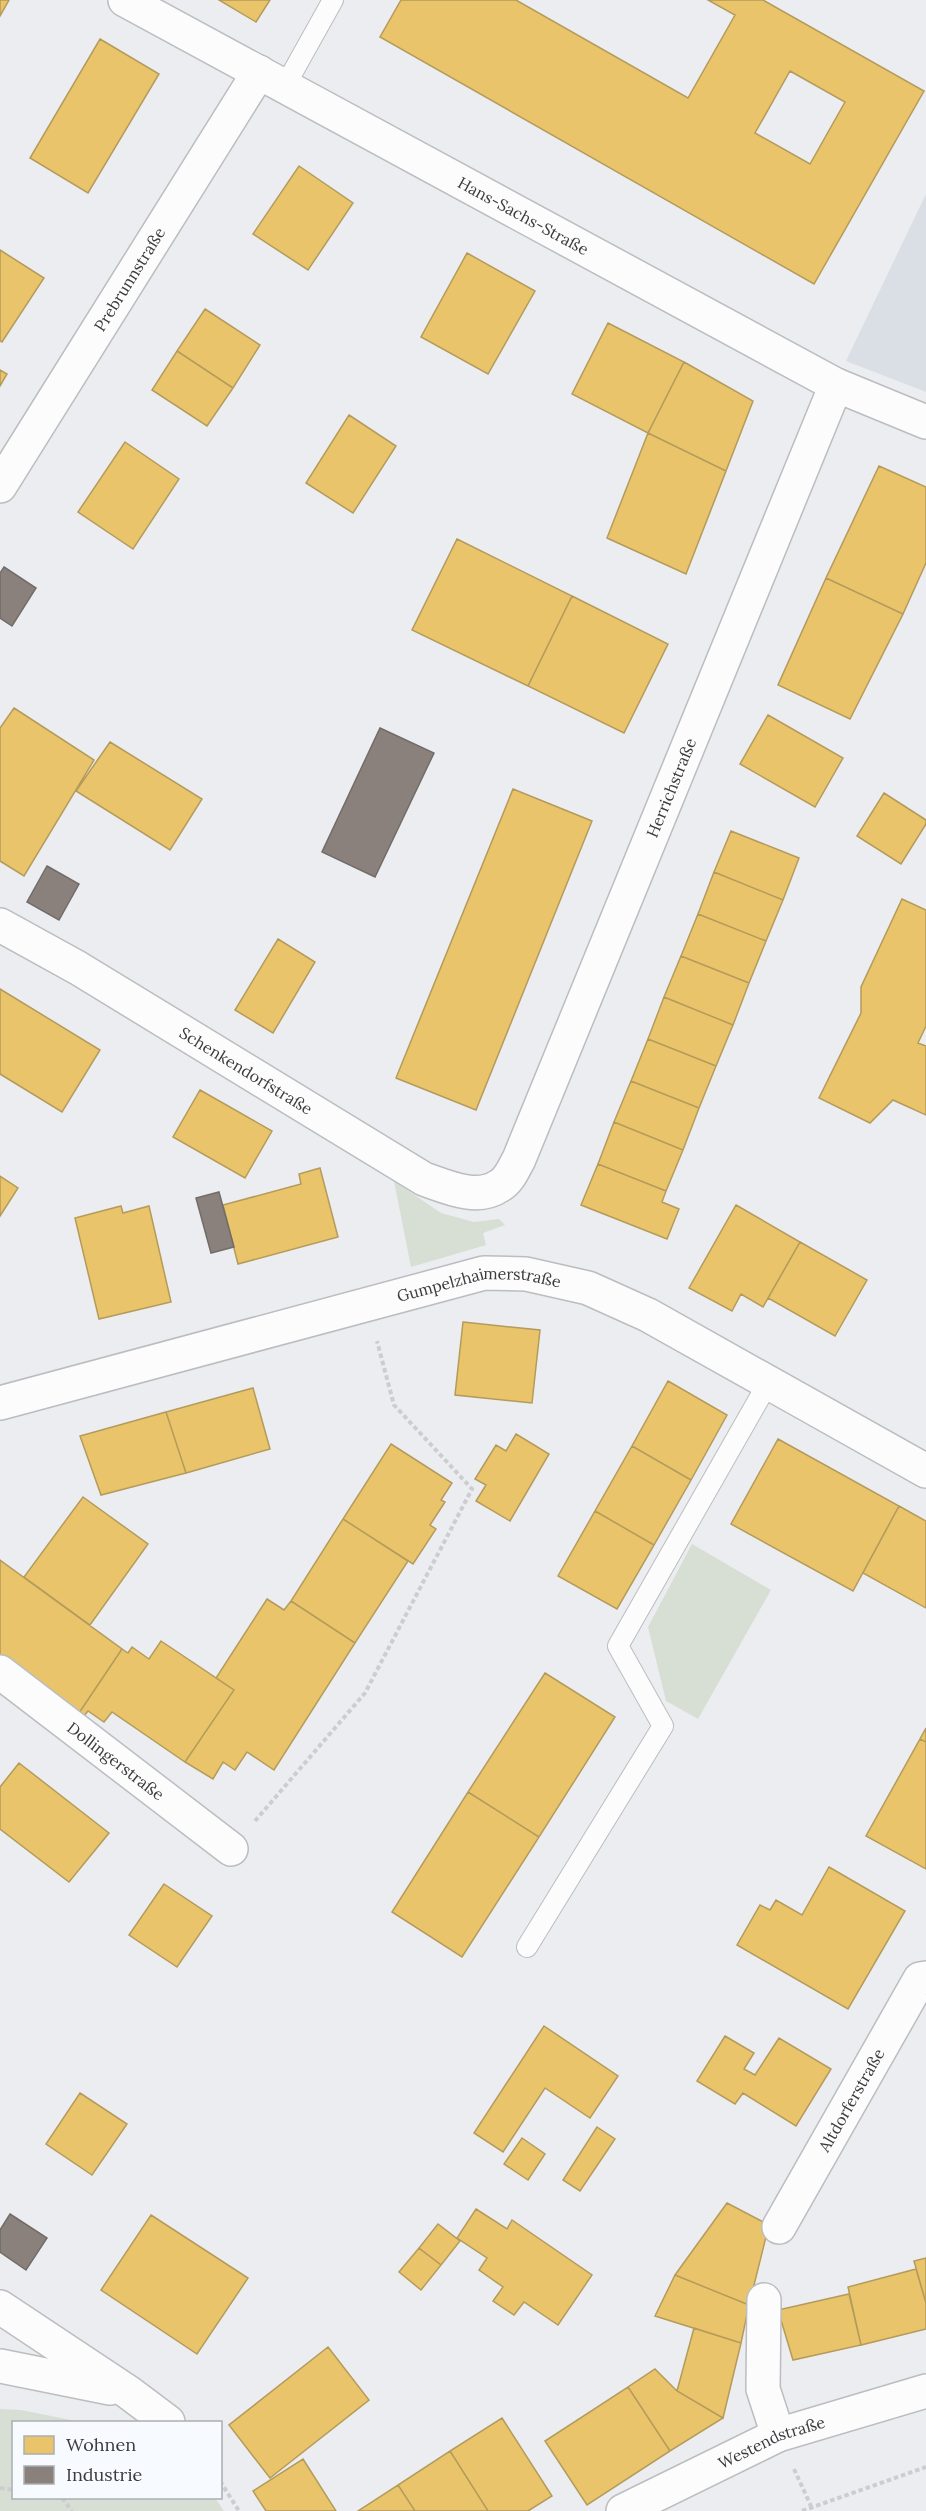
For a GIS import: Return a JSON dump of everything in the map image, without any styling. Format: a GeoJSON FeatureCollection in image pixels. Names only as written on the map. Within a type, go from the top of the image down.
{"type":"FeatureCollection","features":[{"type":"Feature","properties":{"kind":"street","name":"Hans-Sachs-Straße"},"geometry":{"type":"LineString","coordinates":[[125,0],[836,385],[926,422]]}},
{"type":"Feature","properties":{"kind":"street","name":"Prebrunnstraße"},"geometry":{"type":"LineString","coordinates":[[0,486],[272,79]]}},
{"type":"Feature","properties":{"kind":"street","name":"Herrichstraße"},"geometry":{"type":"LineString","coordinates":[[499,1187],[508,1178],[519,1159],[836,385]]}},
{"type":"Feature","properties":{"kind":"street","name":"Schenkendorfstraße"},"geometry":{"type":"LineString","coordinates":[[0,925],[78,968],[424,1179],[457,1190],[478,1193],[499,1187]]}},
{"type":"Feature","properties":{"kind":"street","name":"Gumpelzhaimerstraße"},"geometry":{"type":"LineString","coordinates":[[0,1403],[483,1273],[526,1274],[588,1288],[648,1315],[926,1471]]}},
{"type":"Feature","properties":{"kind":"street","name":"Dollingerstraße"},"geometry":{"type":"LineString","coordinates":[[0,1672],[231,1849]]}},
{"type":"Feature","properties":{"kind":"street","name":"Altdorferstraße"},"geometry":{"type":"LineString","coordinates":[[779,2227],[920,1979],[926,1978]]}},
{"type":"Feature","properties":{"kind":"street"},"geometry":{"type":"LineString","coordinates":[[764,2300],[763,2389],[778,2435]]}},
{"type":"Feature","properties":{"kind":"street"},"geometry":{"type":"LineString","coordinates":[[0,2307],[128,2392],[167,2421]]}},
{"type":"Feature","properties":{"kind":"street"},"geometry":{"type":"LineString","coordinates":[[0,2366],[128,2392]]}},
{"type":"Feature","properties":{"kind":"street","name":"Westendstraße"},"geometry":{"type":"LineString","coordinates":[[623,2511],[778,2435],[926,2391]]}},
{"type":"Feature","properties":{"kind":"lane"},"geometry":{"type":"LineString","coordinates":[[272,79],[333,0]]}},
{"type":"Feature","properties":{"kind":"lane"},"geometry":{"type":"LineString","coordinates":[[527,1947],[663,1726],[618,1646],[768,1383]]}},
{"type":"Feature","properties":{"kind":"path"},"geometry":{"type":"LineString","coordinates":[[231,1849],[365,1693],[472,1489],[394,1405],[367,1304]]}},
{"type":"Feature","properties":{"kind":"path"},"geometry":{"type":"LineString","coordinates":[[803,2511],[811,2506],[926,2467]]}},
{"type":"Feature","properties":{"kind":"path"},"geometry":{"type":"LineString","coordinates":[[222,2484],[239,2511]]}},
{"type":"Feature","properties":{"kind":"path"},"geometry":{"type":"LineString","coordinates":[[63,2499],[72,2511]]}},
{"type":"Feature","properties":{"kind":"shaded area"},"geometry":{"type":"Polygon","coordinates":[[[926,194],[926,392],[846,361],[926,194]]]}},
{"type":"Feature","properties":{"kind":"shaded area"},"geometry":{"type":"Polygon","coordinates":[[[394,1181],[441,1213],[474,1222],[499,1219],[505,1225],[483,1233],[486,1245],[411,1267],[394,1181]]]}},
{"type":"Feature","properties":{"kind":"shaded area"},"geometry":{"type":"Polygon","coordinates":[[[692,1544],[771,1590],[698,1719],[666,1701],[648,1627],[692,1544]]]}},
{"type":"Feature","properties":{"kind":"shaded area"},"geometry":{"type":"Polygon","coordinates":[[[0,2409],[21,2410],[76,2421],[12,2421],[12,2499],[216,2499],[224,2511],[0,2511],[0,2409]]]}},
{"type":"Feature","properties":{"kind":"building: Wohnen"},"geometry":{"type":"Polygon","coordinates":[[[0,0],[9,0],[0,16],[0,0]]]}},
{"type":"Feature","properties":{"kind":"building: Wohnen"},"geometry":{"type":"Polygon","coordinates":[[[219,0],[270,0],[256,22],[219,0]]]}},
{"type":"Feature","properties":{"kind":"building: Wohnen"},"geometry":{"type":"Polygon","coordinates":[[[401,0],[516,0],[688,98],[735,15],[708,0],[763,0],[924,91],[814,284],[380,37],[401,0]],[[790,71],[755,133],[810,164],[845,102],[790,71]]]}},
{"type":"Feature","properties":{"kind":"building: Wohnen"},"geometry":{"type":"Polygon","coordinates":[[[100,39],[159,74],[88,193],[30,158],[100,39]]]}},
{"type":"Feature","properties":{"kind":"building: Wohnen"},"geometry":{"type":"Polygon","coordinates":[[[299,166],[353,203],[308,270],[253,234],[299,166]]]}},
{"type":"Feature","properties":{"kind":"building: Wohnen"},"geometry":{"type":"Polygon","coordinates":[[[0,250],[44,278],[2,342],[0,341],[0,250]]]}},
{"type":"Feature","properties":{"kind":"building: Wohnen"},"geometry":{"type":"Polygon","coordinates":[[[467,253],[535,291],[488,374],[421,337],[467,253]]]}},
{"type":"Feature","properties":{"kind":"building: Wohnen"},"geometry":{"type":"Polygon","coordinates":[[[205,309],[260,345],[233,388],[177,351],[205,309]]]}},
{"type":"Feature","properties":{"kind":"building: Wohnen"},"geometry":{"type":"Polygon","coordinates":[[[608,323],[684,362],[648,433],[572,394],[608,323]]]}},
{"type":"Feature","properties":{"kind":"building: Wohnen"},"geometry":{"type":"Polygon","coordinates":[[[177,351],[233,388],[207,426],[152,390],[177,351]]]}},
{"type":"Feature","properties":{"kind":"building: Wohnen"},"geometry":{"type":"Polygon","coordinates":[[[684,362],[753,401],[726,471],[648,433],[684,362]]]}},
{"type":"Feature","properties":{"kind":"building: Wohnen"},"geometry":{"type":"Polygon","coordinates":[[[0,370],[7,374],[0,386],[0,370]]]}},
{"type":"Feature","properties":{"kind":"building: Wohnen"},"geometry":{"type":"Polygon","coordinates":[[[349,415],[396,446],[353,513],[306,483],[349,415]]]}},
{"type":"Feature","properties":{"kind":"building: Wohnen"},"geometry":{"type":"Polygon","coordinates":[[[648,433],[726,471],[686,574],[607,538],[648,433]]]}},
{"type":"Feature","properties":{"kind":"building: Wohnen"},"geometry":{"type":"Polygon","coordinates":[[[125,442],[179,479],[133,549],[78,512],[125,442]]]}},
{"type":"Feature","properties":{"kind":"building: Wohnen"},"geometry":{"type":"Polygon","coordinates":[[[879,466],[926,487],[926,563],[903,614],[826,578],[879,466]]]}},
{"type":"Feature","properties":{"kind":"building: Wohnen"},"geometry":{"type":"Polygon","coordinates":[[[457,539],[572,596],[528,686],[412,630],[457,539]]]}},
{"type":"Feature","properties":{"kind":"building: Wohnen"},"geometry":{"type":"Polygon","coordinates":[[[826,578],[903,614],[850,719],[778,685],[826,578]]]}},
{"type":"Feature","properties":{"kind":"building: Wohnen"},"geometry":{"type":"Polygon","coordinates":[[[572,596],[668,644],[624,733],[528,686],[572,596]]]}},
{"type":"Feature","properties":{"kind":"building: Wohnen"},"geometry":{"type":"Polygon","coordinates":[[[14,708],[94,760],[24,876],[0,861],[0,728],[14,708]]]}},
{"type":"Feature","properties":{"kind":"building: Wohnen"},"geometry":{"type":"Polygon","coordinates":[[[768,715],[843,758],[815,807],[740,764],[768,715]]]}},
{"type":"Feature","properties":{"kind":"building: Wohnen"},"geometry":{"type":"Polygon","coordinates":[[[110,742],[202,799],[170,850],[76,791],[110,742]]]}},
{"type":"Feature","properties":{"kind":"building: Wohnen"},"geometry":{"type":"Polygon","coordinates":[[[513,789],[592,821],[476,1110],[396,1078],[513,789]]]}},
{"type":"Feature","properties":{"kind":"building: Wohnen"},"geometry":{"type":"Polygon","coordinates":[[[884,793],[926,820],[926,824],[901,864],[857,836],[884,793]]]}},
{"type":"Feature","properties":{"kind":"building: Wohnen"},"geometry":{"type":"Polygon","coordinates":[[[731,831],[799,858],[783,900],[714,872],[731,831]]]}},
{"type":"Feature","properties":{"kind":"building: Wohnen"},"geometry":{"type":"Polygon","coordinates":[[[714,872],[783,900],[766,941],[698,914],[714,872]]]}},
{"type":"Feature","properties":{"kind":"building: Wohnen"},"geometry":{"type":"Polygon","coordinates":[[[902,899],[926,910],[926,1026],[918,1043],[926,1046],[926,1115],[893,1100],[870,1123],[819,1098],[861,1013],[861,987],[902,899]]]}},
{"type":"Feature","properties":{"kind":"building: Wohnen"},"geometry":{"type":"Polygon","coordinates":[[[698,914],[766,941],[749,983],[681,956],[698,914]]]}},
{"type":"Feature","properties":{"kind":"building: Wohnen"},"geometry":{"type":"Polygon","coordinates":[[[278,939],[315,962],[273,1033],[235,1010],[278,939]]]}},
{"type":"Feature","properties":{"kind":"building: Wohnen"},"geometry":{"type":"Polygon","coordinates":[[[681,956],[749,983],[733,1025],[664,997],[681,956]]]}},
{"type":"Feature","properties":{"kind":"building: Wohnen"},"geometry":{"type":"Polygon","coordinates":[[[0,989],[100,1050],[62,1112],[0,1074],[0,989]]]}},
{"type":"Feature","properties":{"kind":"building: Wohnen"},"geometry":{"type":"Polygon","coordinates":[[[664,997],[733,1025],[716,1066],[648,1039],[664,997]]]}},
{"type":"Feature","properties":{"kind":"building: Wohnen"},"geometry":{"type":"Polygon","coordinates":[[[648,1039],[716,1066],[699,1108],[631,1081],[648,1039]]]}},
{"type":"Feature","properties":{"kind":"building: Wohnen"},"geometry":{"type":"Polygon","coordinates":[[[631,1081],[699,1108],[683,1150],[614,1122],[631,1081]]]}},
{"type":"Feature","properties":{"kind":"building: Wohnen"},"geometry":{"type":"Polygon","coordinates":[[[200,1090],[272,1131],[245,1178],[173,1137],[200,1090]]]}},
{"type":"Feature","properties":{"kind":"building: Wohnen"},"geometry":{"type":"Polygon","coordinates":[[[614,1122],[683,1150],[666,1191],[598,1164],[614,1122]]]}},
{"type":"Feature","properties":{"kind":"building: Wohnen"},"geometry":{"type":"Polygon","coordinates":[[[598,1164],[666,1191],[662,1202],[679,1209],[667,1239],[581,1205],[598,1164]]]}},
{"type":"Feature","properties":{"kind":"building: Wohnen"},"geometry":{"type":"Polygon","coordinates":[[[320,1168],[338,1237],[238,1264],[223,1205],[301,1184],[299,1174],[320,1168]]]}},
{"type":"Feature","properties":{"kind":"building: Wohnen"},"geometry":{"type":"Polygon","coordinates":[[[0,1176],[18,1188],[0,1216],[0,1176]]]}},
{"type":"Feature","properties":{"kind":"building: Wohnen"},"geometry":{"type":"Polygon","coordinates":[[[736,1205],[800,1242],[763,1307],[741,1294],[732,1311],[689,1288],[736,1205]]]}},
{"type":"Feature","properties":{"kind":"building: Wohnen"},"geometry":{"type":"Polygon","coordinates":[[[121,1206],[123,1213],[149,1206],[171,1302],[99,1319],[75,1218],[121,1206]]]}},
{"type":"Feature","properties":{"kind":"building: Wohnen"},"geometry":{"type":"Polygon","coordinates":[[[800,1242],[867,1280],[835,1336],[768,1298],[800,1242]]]}},
{"type":"Feature","properties":{"kind":"building: Wohnen"},"geometry":{"type":"Polygon","coordinates":[[[463,1322],[540,1330],[532,1403],[455,1395],[463,1322]]]}},
{"type":"Feature","properties":{"kind":"building: Wohnen"},"geometry":{"type":"Polygon","coordinates":[[[668,1381],[727,1415],[691,1480],[632,1446],[668,1381]]]}},
{"type":"Feature","properties":{"kind":"building: Wohnen"},"geometry":{"type":"Polygon","coordinates":[[[253,1388],[270,1449],[186,1473],[166,1412],[253,1388]]]}},
{"type":"Feature","properties":{"kind":"building: Wohnen"},"geometry":{"type":"Polygon","coordinates":[[[166,1412],[186,1473],[101,1495],[80,1436],[166,1412]]]}},
{"type":"Feature","properties":{"kind":"building: Wohnen"},"geometry":{"type":"Polygon","coordinates":[[[516,1434],[549,1454],[510,1521],[476,1501],[486,1485],[475,1479],[496,1445],[506,1451],[516,1434]]]}},
{"type":"Feature","properties":{"kind":"building: Wohnen"},"geometry":{"type":"Polygon","coordinates":[[[778,1439],[899,1506],[853,1591],[731,1524],[778,1439]]]}},
{"type":"Feature","properties":{"kind":"building: Wohnen"},"geometry":{"type":"Polygon","coordinates":[[[391,1444],[452,1483],[441,1500],[445,1502],[430,1525],[436,1529],[413,1564],[343,1519],[391,1444]]]}},
{"type":"Feature","properties":{"kind":"building: Wohnen"},"geometry":{"type":"Polygon","coordinates":[[[632,1446],[691,1480],[654,1545],[595,1511],[632,1446]]]}},
{"type":"Feature","properties":{"kind":"building: Wohnen"},"geometry":{"type":"Polygon","coordinates":[[[83,1497],[148,1544],[90,1625],[24,1577],[83,1497]]]}},
{"type":"Feature","properties":{"kind":"building: Wohnen"},"geometry":{"type":"Polygon","coordinates":[[[899,1506],[926,1521],[926,1608],[863,1573],[899,1506]]]}},
{"type":"Feature","properties":{"kind":"building: Wohnen"},"geometry":{"type":"Polygon","coordinates":[[[595,1511],[654,1545],[617,1609],[558,1576],[595,1511]]]}},
{"type":"Feature","properties":{"kind":"building: Wohnen"},"geometry":{"type":"Polygon","coordinates":[[[343,1519],[408,1561],[355,1643],[291,1601],[343,1519]]]}},
{"type":"Feature","properties":{"kind":"building: Wohnen"},"geometry":{"type":"Polygon","coordinates":[[[0,1560],[122,1649],[79,1713],[0,1657],[0,1560]]]}},
{"type":"Feature","properties":{"kind":"building: Wohnen"},"geometry":{"type":"Polygon","coordinates":[[[267,1599],[284,1610],[291,1601],[355,1643],[274,1770],[247,1752],[235,1770],[223,1762],[213,1779],[185,1762],[234,1690],[216,1678],[267,1599]]]}},
{"type":"Feature","properties":{"kind":"building: Wohnen"},"geometry":{"type":"Polygon","coordinates":[[[161,1641],[234,1690],[185,1762],[112,1712],[104,1722],[88,1711],[84,1716],[79,1713],[122,1649],[128,1653],[132,1647],[149,1659],[161,1641]]]}},
{"type":"Feature","properties":{"kind":"building: Wohnen"},"geometry":{"type":"Polygon","coordinates":[[[545,1673],[615,1717],[539,1837],[468,1792],[545,1673]]]}},
{"type":"Feature","properties":{"kind":"building: Wohnen"},"geometry":{"type":"Polygon","coordinates":[[[926,1728],[926,1742],[920,1739],[926,1728]]]}},
{"type":"Feature","properties":{"kind":"building: Wohnen"},"geometry":{"type":"Polygon","coordinates":[[[920,1739],[926,1742],[926,1869],[866,1836],[920,1739]]]}},
{"type":"Feature","properties":{"kind":"building: Wohnen"},"geometry":{"type":"Polygon","coordinates":[[[19,1763],[109,1833],[69,1882],[0,1829],[0,1787],[19,1763]]]}},
{"type":"Feature","properties":{"kind":"building: Wohnen"},"geometry":{"type":"Polygon","coordinates":[[[468,1792],[539,1837],[462,1957],[392,1912],[468,1792]]]}},
{"type":"Feature","properties":{"kind":"building: Wohnen"},"geometry":{"type":"Polygon","coordinates":[[[829,1867],[905,1911],[848,2009],[737,1945],[760,1905],[770,1910],[776,1900],[802,1915],[829,1867]]]}},
{"type":"Feature","properties":{"kind":"building: Wohnen"},"geometry":{"type":"Polygon","coordinates":[[[164,1884],[212,1916],[177,1967],[129,1935],[164,1884]]]}},
{"type":"Feature","properties":{"kind":"building: Wohnen"},"geometry":{"type":"Polygon","coordinates":[[[544,2026],[618,2076],[590,2118],[545,2088],[503,2152],[474,2133],[544,2026]]]}},
{"type":"Feature","properties":{"kind":"building: Wohnen"},"geometry":{"type":"Polygon","coordinates":[[[725,2036],[754,2053],[744,2069],[755,2075],[779,2038],[831,2069],[796,2126],[743,2093],[735,2104],[697,2081],[725,2036]]]}},
{"type":"Feature","properties":{"kind":"building: Wohnen"},"geometry":{"type":"Polygon","coordinates":[[[80,2093],[127,2124],[92,2175],[46,2144],[80,2093]]]}},
{"type":"Feature","properties":{"kind":"building: Wohnen"},"geometry":{"type":"Polygon","coordinates":[[[597,2127],[615,2139],[580,2191],[563,2180],[597,2127]]]}},
{"type":"Feature","properties":{"kind":"building: Wohnen"},"geometry":{"type":"Polygon","coordinates":[[[522,2138],[545,2154],[528,2180],[504,2164],[522,2138]]]}},
{"type":"Feature","properties":{"kind":"building: Wohnen"},"geometry":{"type":"Polygon","coordinates":[[[727,2203],[769,2225],[749,2305],[675,2275],[727,2203]]]}},
{"type":"Feature","properties":{"kind":"building: Wohnen"},"geometry":{"type":"Polygon","coordinates":[[[476,2209],[507,2229],[512,2220],[592,2275],[558,2325],[524,2302],[514,2315],[493,2301],[503,2287],[479,2270],[487,2258],[457,2238],[476,2209]]]}},
{"type":"Feature","properties":{"kind":"building: Wohnen"},"geometry":{"type":"Polygon","coordinates":[[[151,2215],[248,2278],[197,2354],[101,2290],[151,2215]]]}},
{"type":"Feature","properties":{"kind":"building: Wohnen"},"geometry":{"type":"Polygon","coordinates":[[[438,2224],[460,2241],[441,2265],[419,2248],[438,2224]]]}},
{"type":"Feature","properties":{"kind":"building: Wohnen"},"geometry":{"type":"Polygon","coordinates":[[[419,2248],[441,2265],[421,2290],[399,2272],[419,2248]]]}},
{"type":"Feature","properties":{"kind":"building: Wohnen"},"geometry":{"type":"Polygon","coordinates":[[[926,2258],[926,2303],[914,2261],[926,2258]]]}},
{"type":"Feature","properties":{"kind":"building: Wohnen"},"geometry":{"type":"Polygon","coordinates":[[[916,2269],[926,2303],[926,2329],[861,2345],[848,2287],[916,2269]]]}},
{"type":"Feature","properties":{"kind":"building: Wohnen"},"geometry":{"type":"Polygon","coordinates":[[[675,2275],[749,2305],[741,2343],[655,2316],[675,2275]]]}},
{"type":"Feature","properties":{"kind":"building: Wohnen"},"geometry":{"type":"Polygon","coordinates":[[[849,2294],[861,2345],[793,2360],[778,2310],[849,2294]]]}},
{"type":"Feature","properties":{"kind":"building: Wohnen"},"geometry":{"type":"Polygon","coordinates":[[[694,2328],[741,2343],[723,2418],[677,2391],[694,2328]]]}},
{"type":"Feature","properties":{"kind":"building: Wohnen"},"geometry":{"type":"Polygon","coordinates":[[[328,2347],[369,2400],[270,2478],[229,2425],[328,2347]]]}},
{"type":"Feature","properties":{"kind":"building: Wohnen"},"geometry":{"type":"Polygon","coordinates":[[[655,2369],[677,2391],[723,2418],[670,2451],[628,2387],[655,2369]]]}},
{"type":"Feature","properties":{"kind":"building: Wohnen"},"geometry":{"type":"Polygon","coordinates":[[[628,2387],[670,2451],[587,2505],[545,2441],[628,2387]]]}},
{"type":"Feature","properties":{"kind":"building: Wohnen"},"geometry":{"type":"Polygon","coordinates":[[[502,2418],[552,2496],[528,2511],[488,2511],[450,2451],[502,2418]]]}},
{"type":"Feature","properties":{"kind":"building: Wohnen"},"geometry":{"type":"Polygon","coordinates":[[[450,2451],[488,2511],[415,2511],[398,2485],[450,2451]]]}},
{"type":"Feature","properties":{"kind":"building: Wohnen"},"geometry":{"type":"Polygon","coordinates":[[[303,2459],[336,2511],[266,2511],[253,2491],[303,2459]]]}},
{"type":"Feature","properties":{"kind":"building: Wohnen"},"geometry":{"type":"Polygon","coordinates":[[[398,2485],[415,2511],[358,2511],[398,2485]]]}},
{"type":"Feature","properties":{"kind":"building: Industrie"},"geometry":{"type":"Polygon","coordinates":[[[4,567],[36,588],[12,626],[0,618],[0,573],[4,567]]]}},
{"type":"Feature","properties":{"kind":"building: Industrie"},"geometry":{"type":"Polygon","coordinates":[[[380,728],[434,753],[375,877],[322,852],[380,728]]]}},
{"type":"Feature","properties":{"kind":"building: Industrie"},"geometry":{"type":"Polygon","coordinates":[[[47,866],[79,884],[59,920],[27,902],[47,866]]]}},
{"type":"Feature","properties":{"kind":"building: Industrie"},"geometry":{"type":"Polygon","coordinates":[[[219,1192],[234,1247],[211,1253],[196,1198],[219,1192]]]}},
{"type":"Feature","properties":{"kind":"building: Industrie"},"geometry":{"type":"Polygon","coordinates":[[[10,2214],[47,2238],[26,2270],[0,2252],[0,2230],[10,2214]]]}}]}
